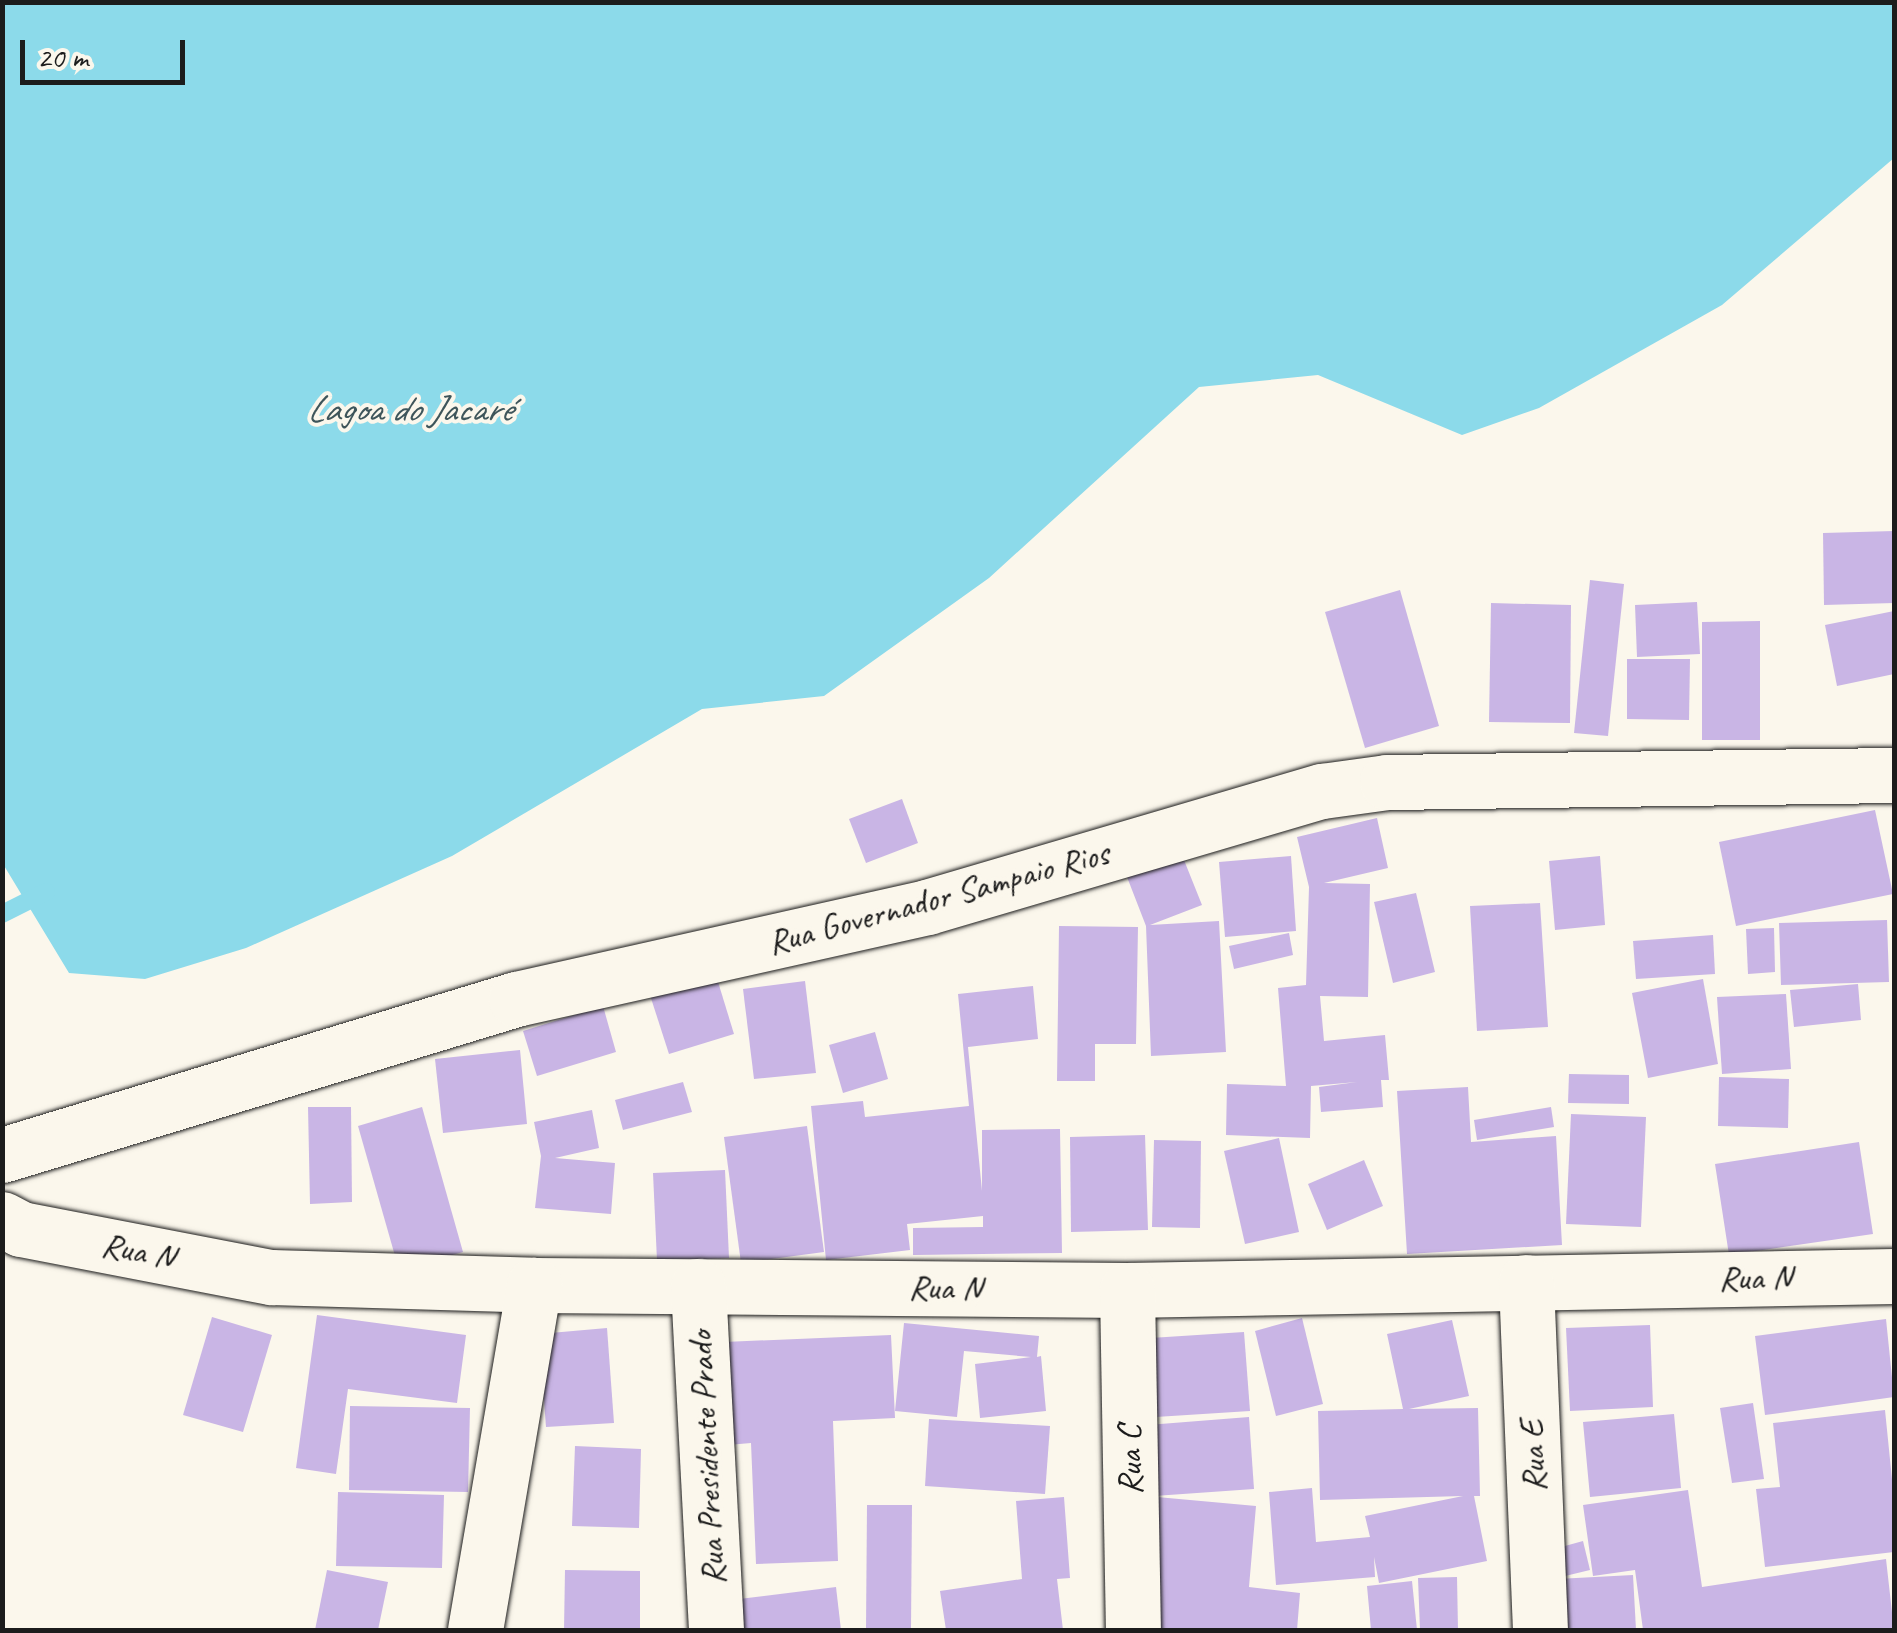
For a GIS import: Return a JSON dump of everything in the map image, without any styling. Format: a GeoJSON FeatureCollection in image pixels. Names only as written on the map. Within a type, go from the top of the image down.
{"type":"FeatureCollection","features":[{"type":"Feature","properties":{"kind":"street","name":"Rua Governador Sampaio Rios"},"geometry":{"type":"LineString","coordinates":[[2,1155],[516,998],[927,907],[1322,792],[1387,782],[1894,774]]}},
{"type":"Feature","properties":{"kind":"street","name":"Rua N"},"geometry":{"type":"LineString","coordinates":[[2,1219],[22,1229],[271,1276],[534,1285],[1127,1290],[1894,1276]]}},
{"type":"Feature","properties":{"kind":"street","name":"Rua E"},"geometry":{"type":"LineString","coordinates":[[1526,1282],[1540,1630]]}},
{"type":"Feature","properties":{"kind":"street"},"geometry":{"type":"LineString","coordinates":[[475,1630],[534,1285]]}},
{"type":"Feature","properties":{"kind":"street","name":"Rua Presidente Prado"},"geometry":{"type":"LineString","coordinates":[[698,1286],[716,1630]]}},
{"type":"Feature","properties":{"kind":"street","name":"Rua C"},"geometry":{"type":"LineString","coordinates":[[1127,1290],[1133,1630]]}},
{"type":"Feature","properties":{"kind":"water","name":"Lagoa do Jacaré"},"geometry":{"type":"Polygon","coordinates":[[[3,2],[1894,3],[1894,158],[1722,305],[1539,408],[1462,435],[1318,375],[1199,387],[989,578],[824,696],[702,709],[452,856],[246,948],[145,979],[69,973],[3,864],[3,2]]]}},
{"type":"Feature","properties":{"kind":"building"},"geometry":{"type":"Polygon","coordinates":[[[1894,531],[1894,603],[1824,605],[1823,533],[1894,531]]]}},
{"type":"Feature","properties":{"kind":"building"},"geometry":{"type":"Polygon","coordinates":[[[1590,580],[1624,584],[1608,736],[1574,733],[1590,580]]]}},
{"type":"Feature","properties":{"kind":"building"},"geometry":{"type":"Polygon","coordinates":[[[1400,590],[1439,726],[1365,748],[1325,612],[1400,590]]]}},
{"type":"Feature","properties":{"kind":"building"},"geometry":{"type":"Polygon","coordinates":[[[1697,602],[1700,654],[1637,657],[1635,605],[1697,602]]]}},
{"type":"Feature","properties":{"kind":"building"},"geometry":{"type":"Polygon","coordinates":[[[1491,603],[1571,605],[1570,723],[1489,722],[1491,603]]]}},
{"type":"Feature","properties":{"kind":"building"},"geometry":{"type":"Polygon","coordinates":[[[1894,611],[1894,674],[1837,686],[1825,625],[1894,611]]]}},
{"type":"Feature","properties":{"kind":"building"},"geometry":{"type":"Polygon","coordinates":[[[1760,621],[1760,740],[1702,740],[1702,622],[1760,621]]]}},
{"type":"Feature","properties":{"kind":"building"},"geometry":{"type":"Polygon","coordinates":[[[1627,659],[1690,659],[1689,720],[1627,719],[1627,659]]]}},
{"type":"Feature","properties":{"kind":"building"},"geometry":{"type":"Polygon","coordinates":[[[902,799],[918,843],[866,863],[849,819],[902,799]]]}},
{"type":"Feature","properties":{"kind":"building"},"geometry":{"type":"Polygon","coordinates":[[[1875,810],[1893,894],[1736,926],[1719,842],[1875,810]]]}},
{"type":"Feature","properties":{"kind":"building"},"geometry":{"type":"Polygon","coordinates":[[[1377,818],[1388,868],[1324,883],[1370,884],[1368,997],[1320,996],[1324,1041],[1385,1035],[1389,1080],[1381,1080],[1383,1107],[1321,1112],[1319,1087],[1357,1082],[1311,1086],[1310,1138],[1226,1135],[1227,1084],[1286,1086],[1278,988],[1306,985],[1309,887],[1297,837],[1377,818]]]}},
{"type":"Feature","properties":{"kind":"building"},"geometry":{"type":"Polygon","coordinates":[[[1182,855],[1202,905],[1150,925],[1219,921],[1226,1052],[1151,1056],[1146,926],[1127,877],[1182,855]]]}},
{"type":"Feature","properties":{"kind":"building"},"geometry":{"type":"Polygon","coordinates":[[[1291,856],[1296,931],[1225,937],[1219,862],[1291,856]]]}},
{"type":"Feature","properties":{"kind":"building"},"geometry":{"type":"Polygon","coordinates":[[[1600,856],[1605,925],[1555,930],[1549,861],[1600,856]]]}},
{"type":"Feature","properties":{"kind":"building"},"geometry":{"type":"Polygon","coordinates":[[[1416,893],[1435,972],[1393,983],[1374,902],[1416,893]]]}},
{"type":"Feature","properties":{"kind":"building"},"geometry":{"type":"Polygon","coordinates":[[[1540,903],[1548,1027],[1477,1031],[1470,906],[1540,903]]]}},
{"type":"Feature","properties":{"kind":"building"},"geometry":{"type":"Polygon","coordinates":[[[1887,920],[1889,982],[1781,985],[1779,923],[1887,920]]]}},
{"type":"Feature","properties":{"kind":"building"},"geometry":{"type":"Polygon","coordinates":[[[1059,926],[1138,927],[1136,1044],[1095,1044],[1095,1081],[1057,1081],[1059,926]]]}},
{"type":"Feature","properties":{"kind":"building"},"geometry":{"type":"Polygon","coordinates":[[[1774,928],[1775,972],[1748,974],[1746,929],[1774,928]]]}},
{"type":"Feature","properties":{"kind":"building"},"geometry":{"type":"Polygon","coordinates":[[[1289,933],[1293,955],[1234,969],[1229,946],[1289,933]]]}},
{"type":"Feature","properties":{"kind":"building"},"geometry":{"type":"Polygon","coordinates":[[[1713,935],[1715,974],[1636,979],[1633,941],[1713,935]]]}},
{"type":"Feature","properties":{"kind":"building"},"geometry":{"type":"Polygon","coordinates":[[[715,972],[734,1034],[669,1054],[649,992],[715,972]]]}},
{"type":"Feature","properties":{"kind":"building"},"geometry":{"type":"Polygon","coordinates":[[[1703,979],[1718,1064],[1648,1078],[1632,993],[1703,979]]]}},
{"type":"Feature","properties":{"kind":"building"},"geometry":{"type":"Polygon","coordinates":[[[805,981],[816,1073],[754,1079],[743,989],[805,981]]]}},
{"type":"Feature","properties":{"kind":"building"},"geometry":{"type":"Polygon","coordinates":[[[1858,984],[1861,1020],[1794,1027],[1790,990],[1858,984]]]}},
{"type":"Feature","properties":{"kind":"building"},"geometry":{"type":"Polygon","coordinates":[[[1033,986],[1038,1039],[968,1047],[982,1191],[982,1130],[1060,1129],[1062,1253],[913,1255],[913,1228],[983,1227],[983,1216],[907,1224],[910,1250],[826,1260],[811,1106],[863,1101],[865,1117],[969,1106],[958,994],[1033,986]]]}},
{"type":"Feature","properties":{"kind":"building"},"geometry":{"type":"Polygon","coordinates":[[[1786,994],[1791,1069],[1722,1074],[1717,997],[1786,994]]]}},
{"type":"Feature","properties":{"kind":"building"},"geometry":{"type":"Polygon","coordinates":[[[603,1006],[616,1052],[537,1076],[523,1031],[603,1006]]]}},
{"type":"Feature","properties":{"kind":"building"},"geometry":{"type":"Polygon","coordinates":[[[875,1032],[888,1079],[843,1093],[829,1045],[875,1032]]]}},
{"type":"Feature","properties":{"kind":"building"},"geometry":{"type":"Polygon","coordinates":[[[520,1050],[527,1124],[443,1133],[435,1059],[520,1050]]]}},
{"type":"Feature","properties":{"kind":"building"},"geometry":{"type":"Polygon","coordinates":[[[1569,1074],[1629,1075],[1629,1104],[1568,1103],[1569,1074]]]}},
{"type":"Feature","properties":{"kind":"building"},"geometry":{"type":"Polygon","coordinates":[[[1719,1077],[1789,1079],[1788,1128],[1718,1126],[1719,1077]]]}},
{"type":"Feature","properties":{"kind":"building"},"geometry":{"type":"Polygon","coordinates":[[[683,1082],[692,1112],[623,1130],[615,1100],[683,1082]]]}},
{"type":"Feature","properties":{"kind":"building"},"geometry":{"type":"Polygon","coordinates":[[[1468,1087],[1471,1142],[1556,1136],[1562,1245],[1407,1254],[1397,1091],[1468,1087]]]}},
{"type":"Feature","properties":{"kind":"building"},"geometry":{"type":"Polygon","coordinates":[[[308,1107],[351,1107],[352,1202],[310,1204],[308,1107]]]}},
{"type":"Feature","properties":{"kind":"building"},"geometry":{"type":"Polygon","coordinates":[[[422,1107],[463,1252],[399,1270],[358,1126],[422,1107]]]}},
{"type":"Feature","properties":{"kind":"building"},"geometry":{"type":"Polygon","coordinates":[[[1551,1107],[1554,1127],[1477,1140],[1474,1120],[1551,1107]]]}},
{"type":"Feature","properties":{"kind":"building"},"geometry":{"type":"Polygon","coordinates":[[[592,1110],[599,1148],[555,1158],[615,1163],[611,1214],[535,1208],[541,1156],[534,1122],[592,1110]]]}},
{"type":"Feature","properties":{"kind":"building"},"geometry":{"type":"Polygon","coordinates":[[[1571,1114],[1646,1117],[1641,1227],[1566,1224],[1571,1114]]]}},
{"type":"Feature","properties":{"kind":"building"},"geometry":{"type":"Polygon","coordinates":[[[807,1126],[824,1252],[741,1263],[724,1137],[807,1126]]]}},
{"type":"Feature","properties":{"kind":"building"},"geometry":{"type":"Polygon","coordinates":[[[1145,1135],[1148,1230],[1071,1232],[1070,1137],[1145,1135]]]}},
{"type":"Feature","properties":{"kind":"building"},"geometry":{"type":"Polygon","coordinates":[[[1279,1138],[1299,1232],[1245,1244],[1224,1151],[1279,1138]]]}},
{"type":"Feature","properties":{"kind":"building"},"geometry":{"type":"Polygon","coordinates":[[[1154,1140],[1201,1141],[1200,1228],[1152,1227],[1154,1140]]]}},
{"type":"Feature","properties":{"kind":"building"},"geometry":{"type":"Polygon","coordinates":[[[1859,1142],[1873,1234],[1729,1255],[1715,1164],[1859,1142]]]}},
{"type":"Feature","properties":{"kind":"building"},"geometry":{"type":"Polygon","coordinates":[[[1364,1160],[1383,1206],[1327,1230],[1308,1184],[1364,1160]]]}},
{"type":"Feature","properties":{"kind":"building"},"geometry":{"type":"Polygon","coordinates":[[[725,1170],[729,1258],[657,1261],[653,1173],[725,1170]]]}},
{"type":"Feature","properties":{"kind":"building"},"geometry":{"type":"Polygon","coordinates":[[[317,1315],[466,1335],[457,1403],[348,1389],[336,1474],[296,1468],[317,1315]]]}},
{"type":"Feature","properties":{"kind":"building"},"geometry":{"type":"Polygon","coordinates":[[[212,1317],[272,1335],[243,1432],[183,1415],[212,1317]]]}},
{"type":"Feature","properties":{"kind":"building"},"geometry":{"type":"Polygon","coordinates":[[[1302,1318],[1323,1404],[1276,1416],[1255,1331],[1302,1318]]]}},
{"type":"Feature","properties":{"kind":"building"},"geometry":{"type":"Polygon","coordinates":[[[1886,1319],[1894,1397],[1765,1415],[1755,1336],[1886,1319]]]}},
{"type":"Feature","properties":{"kind":"building"},"geometry":{"type":"Polygon","coordinates":[[[1452,1320],[1469,1396],[1409,1409],[1478,1408],[1480,1496],[1474,1496],[1487,1561],[1379,1583],[1374,1557],[1375,1577],[1276,1585],[1269,1492],[1312,1488],[1316,1542],[1370,1537],[1365,1516],[1463,1496],[1320,1500],[1318,1411],[1403,1409],[1387,1334],[1452,1320]]]}},
{"type":"Feature","properties":{"kind":"building"},"geometry":{"type":"Polygon","coordinates":[[[904,1323],[1039,1336],[1037,1357],[1041,1356],[1046,1411],[980,1418],[975,1364],[1031,1357],[964,1351],[957,1417],[895,1411],[904,1323]]]}},
{"type":"Feature","properties":{"kind":"building"},"geometry":{"type":"Polygon","coordinates":[[[1650,1325],[1653,1407],[1570,1411],[1566,1328],[1650,1325]]]}},
{"type":"Feature","properties":{"kind":"building"},"geometry":{"type":"Polygon","coordinates":[[[607,1328],[614,1423],[546,1427],[539,1334],[607,1328]]]}},
{"type":"Feature","properties":{"kind":"building"},"geometry":{"type":"Polygon","coordinates":[[[1244,1332],[1250,1411],[1140,1418],[1135,1339],[1244,1332]]]}},
{"type":"Feature","properties":{"kind":"building"},"geometry":{"type":"Polygon","coordinates":[[[891,1335],[895,1418],[833,1421],[838,1561],[756,1564],[751,1443],[728,1445],[724,1342],[891,1335]]]}},
{"type":"Feature","properties":{"kind":"building"},"geometry":{"type":"Polygon","coordinates":[[[1753,1403],[1764,1479],[1732,1483],[1720,1408],[1753,1403]]]}},
{"type":"Feature","properties":{"kind":"building"},"geometry":{"type":"Polygon","coordinates":[[[350,1406],[470,1408],[468,1492],[349,1490],[350,1406]]]}},
{"type":"Feature","properties":{"kind":"building"},"geometry":{"type":"Polygon","coordinates":[[[1885,1410],[1894,1499],[1894,1552],[1765,1567],[1756,1489],[1780,1487],[1773,1423],[1885,1410]]]}},
{"type":"Feature","properties":{"kind":"building"},"geometry":{"type":"Polygon","coordinates":[[[1674,1414],[1681,1488],[1590,1497],[1583,1422],[1674,1414]]]}},
{"type":"Feature","properties":{"kind":"building"},"geometry":{"type":"Polygon","coordinates":[[[1249,1417],[1254,1489],[1140,1497],[1135,1426],[1249,1417]]]}},
{"type":"Feature","properties":{"kind":"building"},"geometry":{"type":"Polygon","coordinates":[[[929,1419],[1050,1426],[1045,1494],[925,1486],[929,1419]]]}},
{"type":"Feature","properties":{"kind":"building"},"geometry":{"type":"Polygon","coordinates":[[[575,1446],[641,1449],[639,1528],[572,1526],[575,1446]]]}},
{"type":"Feature","properties":{"kind":"building"},"geometry":{"type":"Polygon","coordinates":[[[1688,1490],[1702,1587],[1886,1559],[1894,1630],[1643,1630],[1635,1570],[1593,1576],[1583,1505],[1688,1490]]]}},
{"type":"Feature","properties":{"kind":"building"},"geometry":{"type":"Polygon","coordinates":[[[338,1492],[444,1495],[442,1568],[336,1566],[338,1492]]]}},
{"type":"Feature","properties":{"kind":"building"},"geometry":{"type":"Polygon","coordinates":[[[1064,1497],[1070,1578],[1057,1579],[1063,1630],[946,1630],[940,1591],[1022,1579],[1016,1501],[1064,1497]]]}},
{"type":"Feature","properties":{"kind":"building"},"geometry":{"type":"Polygon","coordinates":[[[1157,1497],[1256,1506],[1249,1587],[1300,1593],[1297,1630],[1149,1630],[1157,1497]]]}},
{"type":"Feature","properties":{"kind":"building"},"geometry":{"type":"Polygon","coordinates":[[[867,1505],[912,1505],[911,1630],[866,1630],[867,1505]]]}},
{"type":"Feature","properties":{"kind":"building"},"geometry":{"type":"Polygon","coordinates":[[[1583,1541],[1590,1570],[1561,1577],[1554,1549],[1583,1541]]]}},
{"type":"Feature","properties":{"kind":"building"},"geometry":{"type":"Polygon","coordinates":[[[327,1570],[388,1582],[378,1630],[315,1630],[327,1570]]]}},
{"type":"Feature","properties":{"kind":"building"},"geometry":{"type":"Polygon","coordinates":[[[565,1570],[640,1571],[640,1630],[564,1630],[565,1570]]]}},
{"type":"Feature","properties":{"kind":"building"},"geometry":{"type":"Polygon","coordinates":[[[1633,1575],[1636,1630],[1560,1630],[1557,1579],[1633,1575]]]}},
{"type":"Feature","properties":{"kind":"building"},"geometry":{"type":"Polygon","coordinates":[[[1457,1577],[1458,1630],[1420,1630],[1418,1578],[1457,1577]]]}},
{"type":"Feature","properties":{"kind":"building"},"geometry":{"type":"Polygon","coordinates":[[[1412,1581],[1417,1630],[1371,1630],[1367,1586],[1412,1581]]]}},
{"type":"Feature","properties":{"kind":"building"},"geometry":{"type":"Polygon","coordinates":[[[836,1587],[841,1630],[734,1630],[731,1600],[836,1587]]]}},
{"type":"Feature","properties":{"kind":"waterway"},"geometry":{"type":"LineString","coordinates":[[2,914],[46,892]]}}]}
